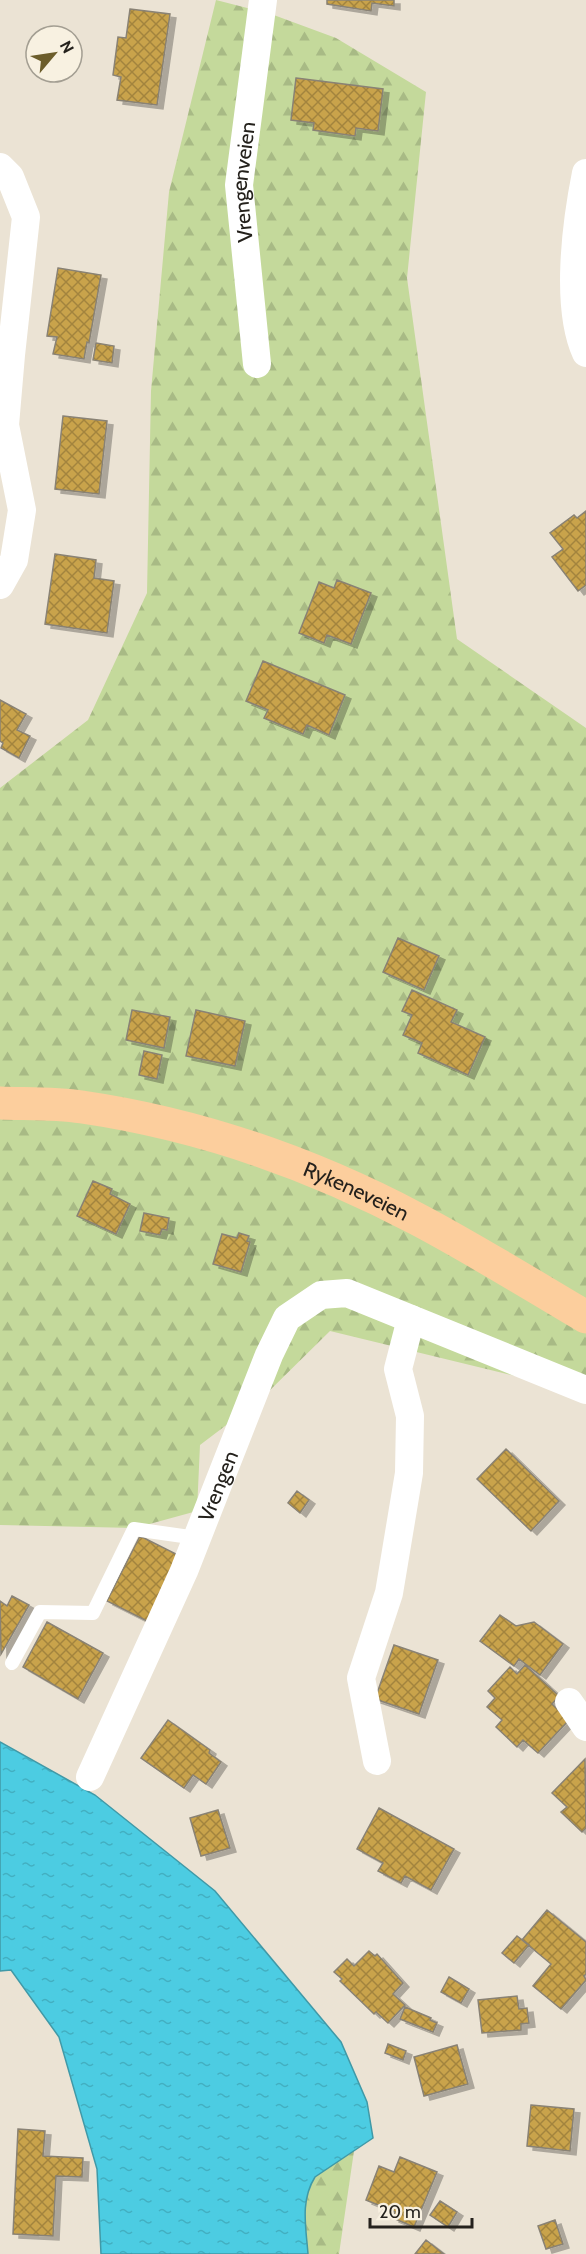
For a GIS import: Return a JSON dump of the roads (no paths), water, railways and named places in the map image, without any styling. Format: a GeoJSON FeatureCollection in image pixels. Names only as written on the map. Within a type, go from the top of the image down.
{"type":"FeatureCollection","features":[{"type":"Feature","properties":{"kind":"main road","name":"Rykeneveien"},"geometry":{"type":"LineString","coordinates":[[0,1103],[79,1106],[146,1118],[216,1137],[317,1172],[417,1219],[586,1317]]}},
{"type":"Feature","properties":{"kind":"street","name":"Vrengenveien"},"geometry":{"type":"LineString","coordinates":[[257,364],[239,186],[263,0]]}},
{"type":"Feature","properties":{"kind":"street"},"geometry":{"type":"LineString","coordinates":[[0,167],[10,177],[26,217],[5,425],[22,510],[14,560],[0,585]]}},
{"type":"Feature","properties":{"kind":"street"},"geometry":{"type":"LineString","coordinates":[[586,173],[573,272],[579,337],[586,354]]}},
{"type":"Feature","properties":{"kind":"street","name":"Vrengen"},"geometry":{"type":"LineString","coordinates":[[90,1777],[197,1538],[269,1355],[287,1318],[321,1295],[346,1293],[586,1390]]}},
{"type":"Feature","properties":{"kind":"street"},"geometry":{"type":"LineString","coordinates":[[377,1761],[361,1678],[389,1593],[409,1473],[410,1416],[398,1369],[411,1319]]}},
{"type":"Feature","properties":{"kind":"street"},"geometry":{"type":"LineString","coordinates":[[569,1702],[586,1727]]}},
{"type":"Feature","properties":{"kind":"lane"},"geometry":{"type":"LineString","coordinates":[[12,1663],[40,1612],[93,1613],[134,1529],[197,1538]]}},
{"type":"Feature","properties":{"kind":"water"},"geometry":{"type":"Polygon","coordinates":[[[0,1742],[95,1795],[215,1891],[341,2042],[367,2102],[373,2138],[315,2177],[307,2195],[306,2205],[308,2254],[101,2254],[97,2169],[59,2037],[11,1970],[0,1971],[0,1742]]]}}]}
